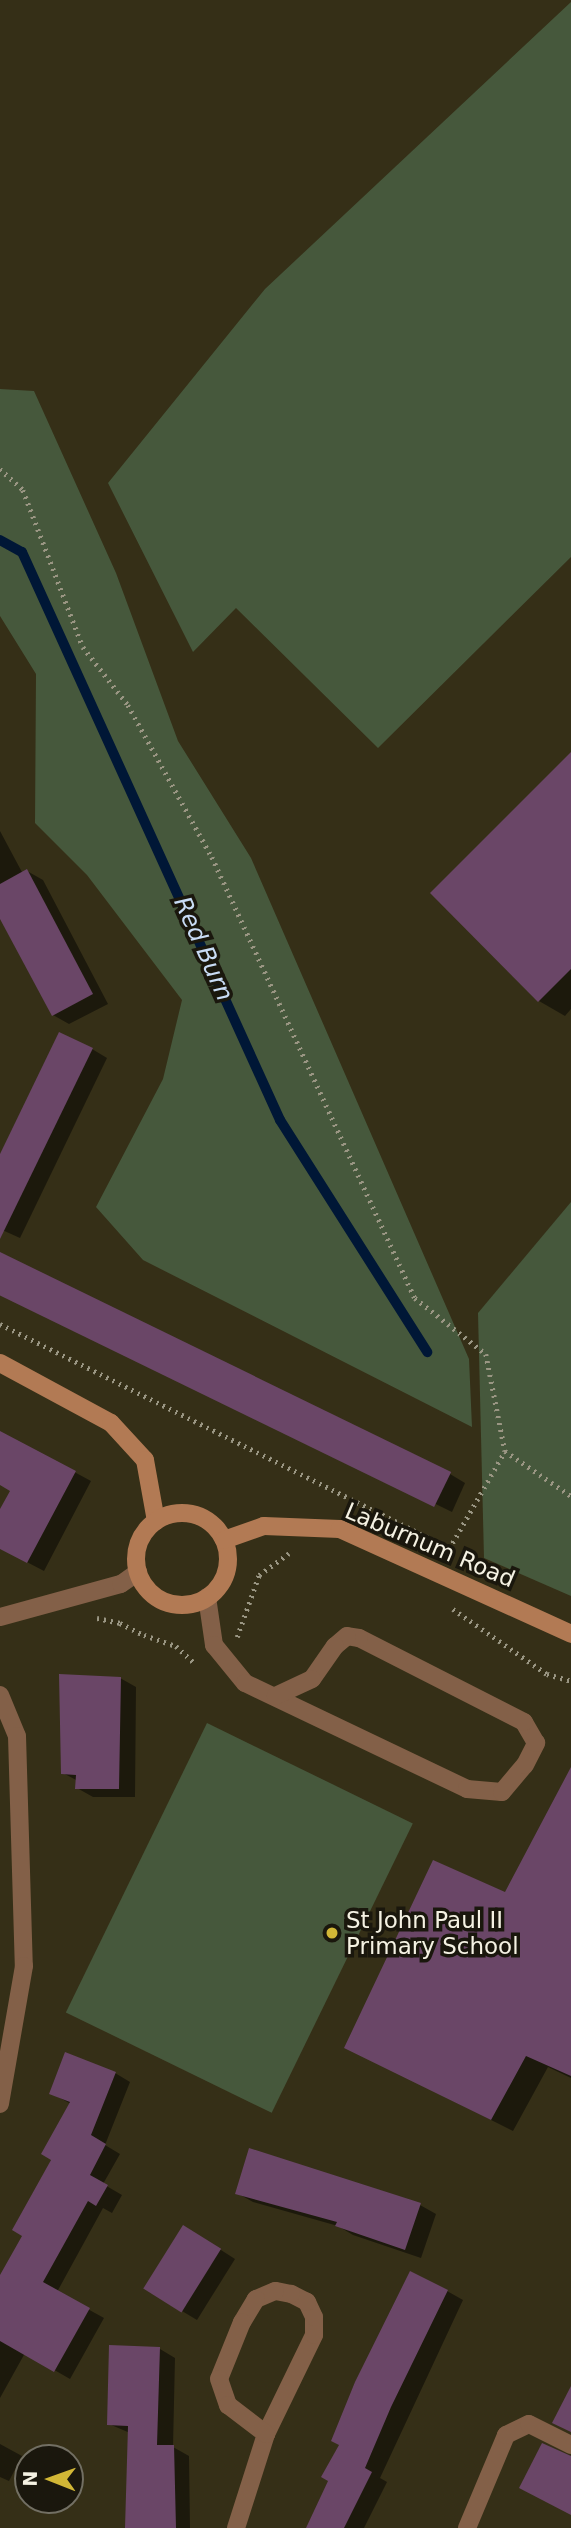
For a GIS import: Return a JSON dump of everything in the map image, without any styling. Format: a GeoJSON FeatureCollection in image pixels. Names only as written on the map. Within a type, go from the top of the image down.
{"type":"FeatureCollection","features":[{"type":"Feature","properties":{"kind":"street"},"geometry":{"type":"LineString","coordinates":[[0,1363],[111,1423],[145,1460],[156,1521]]}},
{"type":"Feature","properties":{"kind":"street"},"geometry":{"type":"LineString","coordinates":[[181,1513],[195,1514],[217,1529],[224,1540],[228,1566],[217,1589],[207,1597],[195,1603],[167,1602],[145,1585],[138,1573],[136,1558],[145,1531],[156,1521],[181,1513]]}},
{"type":"Feature","properties":{"kind":"street","name":"Laburnum Road"},"geometry":{"type":"LineString","coordinates":[[224,1540],[264,1526],[340,1529],[571,1634]]}},
{"type":"Feature","properties":{"kind":"street"},"geometry":{"type":"LineString","coordinates":[[0,1617],[121,1584],[138,1573]]}},
{"type":"Feature","properties":{"kind":"street"},"geometry":{"type":"LineString","coordinates":[[207,1597],[214,1645],[245,1683],[467,1789],[502,1792],[525,1765],[536,1743],[524,1722],[359,1638],[347,1636],[335,1646],[312,1679],[276,1696]]}},
{"type":"Feature","properties":{"kind":"street"},"geometry":{"type":"LineString","coordinates":[[0,1695],[16,1736],[24,1966],[0,2104]]}},
{"type":"Feature","properties":{"kind":"street"},"geometry":{"type":"LineString","coordinates":[[236,2528],[266,2434],[314,2335],[314,2317],[307,2302],[275,2291],[256,2299],[242,2322],[219,2379],[228,2405],[266,2434]]}},
{"type":"Feature","properties":{"kind":"street"},"geometry":{"type":"LineString","coordinates":[[467,2528],[506,2435],[528,2424],[571,2445]]}},
{"type":"Feature","properties":{"kind":"path"},"geometry":{"type":"LineString","coordinates":[[0,469],[23,489],[83,647],[128,705],[212,857],[415,1298],[486,1354],[505,1451],[436,1572]]}},
{"type":"Feature","properties":{"kind":"path"},"geometry":{"type":"LineString","coordinates":[[0,1324],[449,1548]]}},
{"type":"Feature","properties":{"kind":"path"},"geometry":{"type":"LineString","coordinates":[[505,1451],[571,1496]]}},
{"type":"Feature","properties":{"kind":"path"},"geometry":{"type":"LineString","coordinates":[[74,1596],[80,1619],[97,1618],[120,1623],[144,1636],[176,1646],[201,1669],[223,1657],[241,1632],[259,1575],[299,1545]]}},
{"type":"Feature","properties":{"kind":"path"},"geometry":{"type":"LineString","coordinates":[[445,1602],[547,1674],[571,1681]]}},
{"type":"Feature","properties":{"kind":"green space"},"geometry":{"type":"Polygon","coordinates":[[[571,2],[571,557],[378,748],[236,608],[193,652],[108,483],[265,289],[571,2]]]}},
{"type":"Feature","properties":{"kind":"green space"},"geometry":{"type":"Polygon","coordinates":[[[0,389],[34,391],[116,573],[178,741],[251,858],[469,1359],[472,1427],[143,1260],[96,1207],[163,1079],[182,1000],[87,875],[35,823],[36,674],[0,616],[0,389]]]}},
{"type":"Feature","properties":{"kind":"green space"},"geometry":{"type":"Polygon","coordinates":[[[571,1202],[571,1596],[484,1558],[478,1313],[571,1202]]]}},
{"type":"Feature","properties":{"kind":"green space"},"geometry":{"type":"Polygon","coordinates":[[[207,1723],[413,1823],[272,2113],[66,2012],[207,1723]]]}},
{"type":"Feature","properties":{"kind":"building"},"geometry":{"type":"Polygon","coordinates":[[[571,752],[571,969],[538,1002],[430,893],[571,752]]]}},
{"type":"Feature","properties":{"kind":"building"},"geometry":{"type":"Polygon","coordinates":[[[27,869],[93,994],[52,1016],[0,919],[0,884],[27,869]]]}},
{"type":"Feature","properties":{"kind":"building"},"geometry":{"type":"Polygon","coordinates":[[[59,1032],[93,1048],[0,1239],[0,1154],[59,1032]]]}},
{"type":"Feature","properties":{"kind":"building"},"geometry":{"type":"Polygon","coordinates":[[[0,1252],[451,1472],[434,1507],[0,1295],[0,1252]]]}},
{"type":"Feature","properties":{"kind":"building"},"geometry":{"type":"Polygon","coordinates":[[[0,1431],[76,1471],[27,1563],[0,1549],[0,1509],[10,1491],[0,1485],[0,1431]]]}},
{"type":"Feature","properties":{"kind":"building"},"geometry":{"type":"Polygon","coordinates":[[[59,1674],[121,1677],[119,1789],[75,1789],[76,1775],[61,1774],[59,1674]]]}},
{"type":"Feature","properties":{"kind":"building"},"geometry":{"type":"Polygon","coordinates":[[[571,1767],[571,2076],[526,2056],[491,2120],[344,2048],[433,1860],[505,1892],[571,1767]]]}},
{"type":"Feature","properties":{"kind":"building"},"geometry":{"type":"Polygon","coordinates":[[[65,2052],[116,2072],[91,2135],[106,2144],[90,2175],[108,2185],[96,2206],[88,2201],[43,2282],[90,2308],[54,2372],[0,2341],[0,2275],[22,2236],[12,2230],[51,2160],[41,2154],[70,2102],[49,2094],[65,2052]]]}},
{"type":"Feature","properties":{"kind":"building"},"geometry":{"type":"Polygon","coordinates":[[[249,2148],[421,2203],[405,2250],[335,2226],[337,2222],[235,2194],[249,2148]]]}},
{"type":"Feature","properties":{"kind":"building"},"geometry":{"type":"Polygon","coordinates":[[[183,2225],[221,2249],[181,2312],[143,2289],[183,2225]]]}},
{"type":"Feature","properties":{"kind":"building"},"geometry":{"type":"Polygon","coordinates":[[[410,2271],[448,2290],[391,2407],[365,2468],[372,2472],[344,2528],[306,2528],[328,2481],[321,2477],[339,2445],[331,2441],[355,2382],[410,2271]]]}},
{"type":"Feature","properties":{"kind":"building"},"geometry":{"type":"Polygon","coordinates":[[[109,2345],[160,2347],[157,2445],[174,2445],[176,2528],[125,2528],[128,2426],[107,2425],[109,2345]]]}},
{"type":"Feature","properties":{"kind":"building"},"geometry":{"type":"Polygon","coordinates":[[[571,2386],[571,2432],[552,2423],[571,2386]]]}},
{"type":"Feature","properties":{"kind":"building"},"geometry":{"type":"Polygon","coordinates":[[[542,2443],[571,2456],[571,2515],[519,2488],[542,2443]]]}},
{"type":"Feature","properties":{"kind":"waterway","name":"Red Burn"},"geometry":{"type":"LineString","coordinates":[[0,540],[22,552],[280,1120],[427,1352]]}},
{"type":"Feature","properties":{"kind":"place","name":"St John Paul II Primary School"},"geometry":{"type":"Point","coordinates":[332,1933]}}]}
